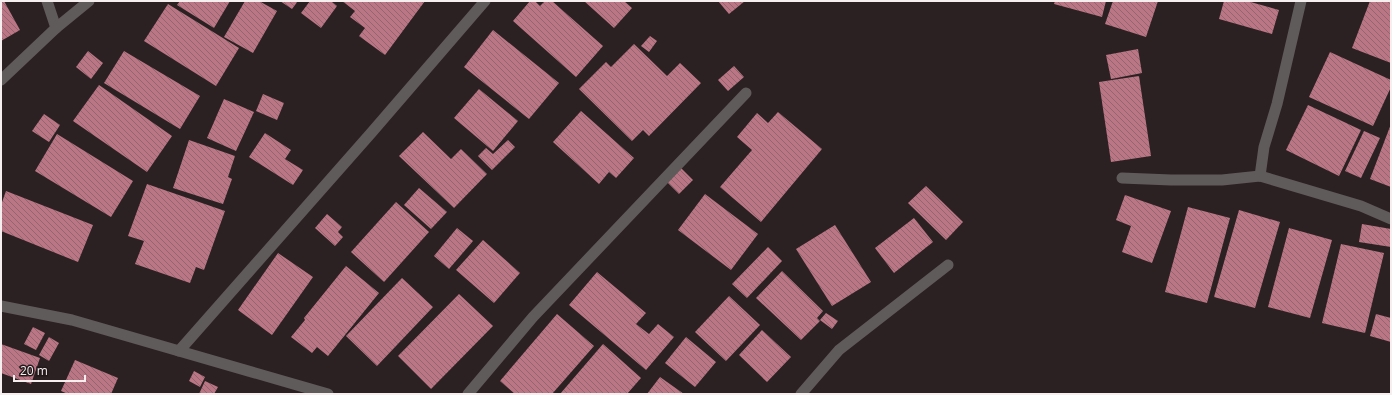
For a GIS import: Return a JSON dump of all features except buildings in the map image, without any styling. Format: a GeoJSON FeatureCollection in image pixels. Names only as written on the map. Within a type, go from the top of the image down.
{"type":"FeatureCollection","features":[{"type":"Feature","properties":{"kind":"street"},"geometry":{"type":"LineString","coordinates":[[47,1],[56,28]]}},
{"type":"Feature","properties":{"kind":"street"},"geometry":{"type":"LineString","coordinates":[[1,80],[56,28],[89,1]]}},
{"type":"Feature","properties":{"kind":"street"},"geometry":{"type":"LineString","coordinates":[[179,351],[485,1]]}},
{"type":"Feature","properties":{"kind":"street"},"geometry":{"type":"LineString","coordinates":[[1260,176],[1264,146],[1276,104],[1301,1]]}},
{"type":"Feature","properties":{"kind":"street"},"geometry":{"type":"LineString","coordinates":[[468,394],[533,317],[746,94]]}},
{"type":"Feature","properties":{"kind":"street"},"geometry":{"type":"LineString","coordinates":[[1122,178],[1222,180],[1260,176],[1361,206],[1391,219]]}},
{"type":"Feature","properties":{"kind":"street"},"geometry":{"type":"LineString","coordinates":[[801,394],[838,350],[948,265]]}},
{"type":"Feature","properties":{"kind":"street"},"geometry":{"type":"LineString","coordinates":[[1,306],[72,320],[328,394]]}}]}
